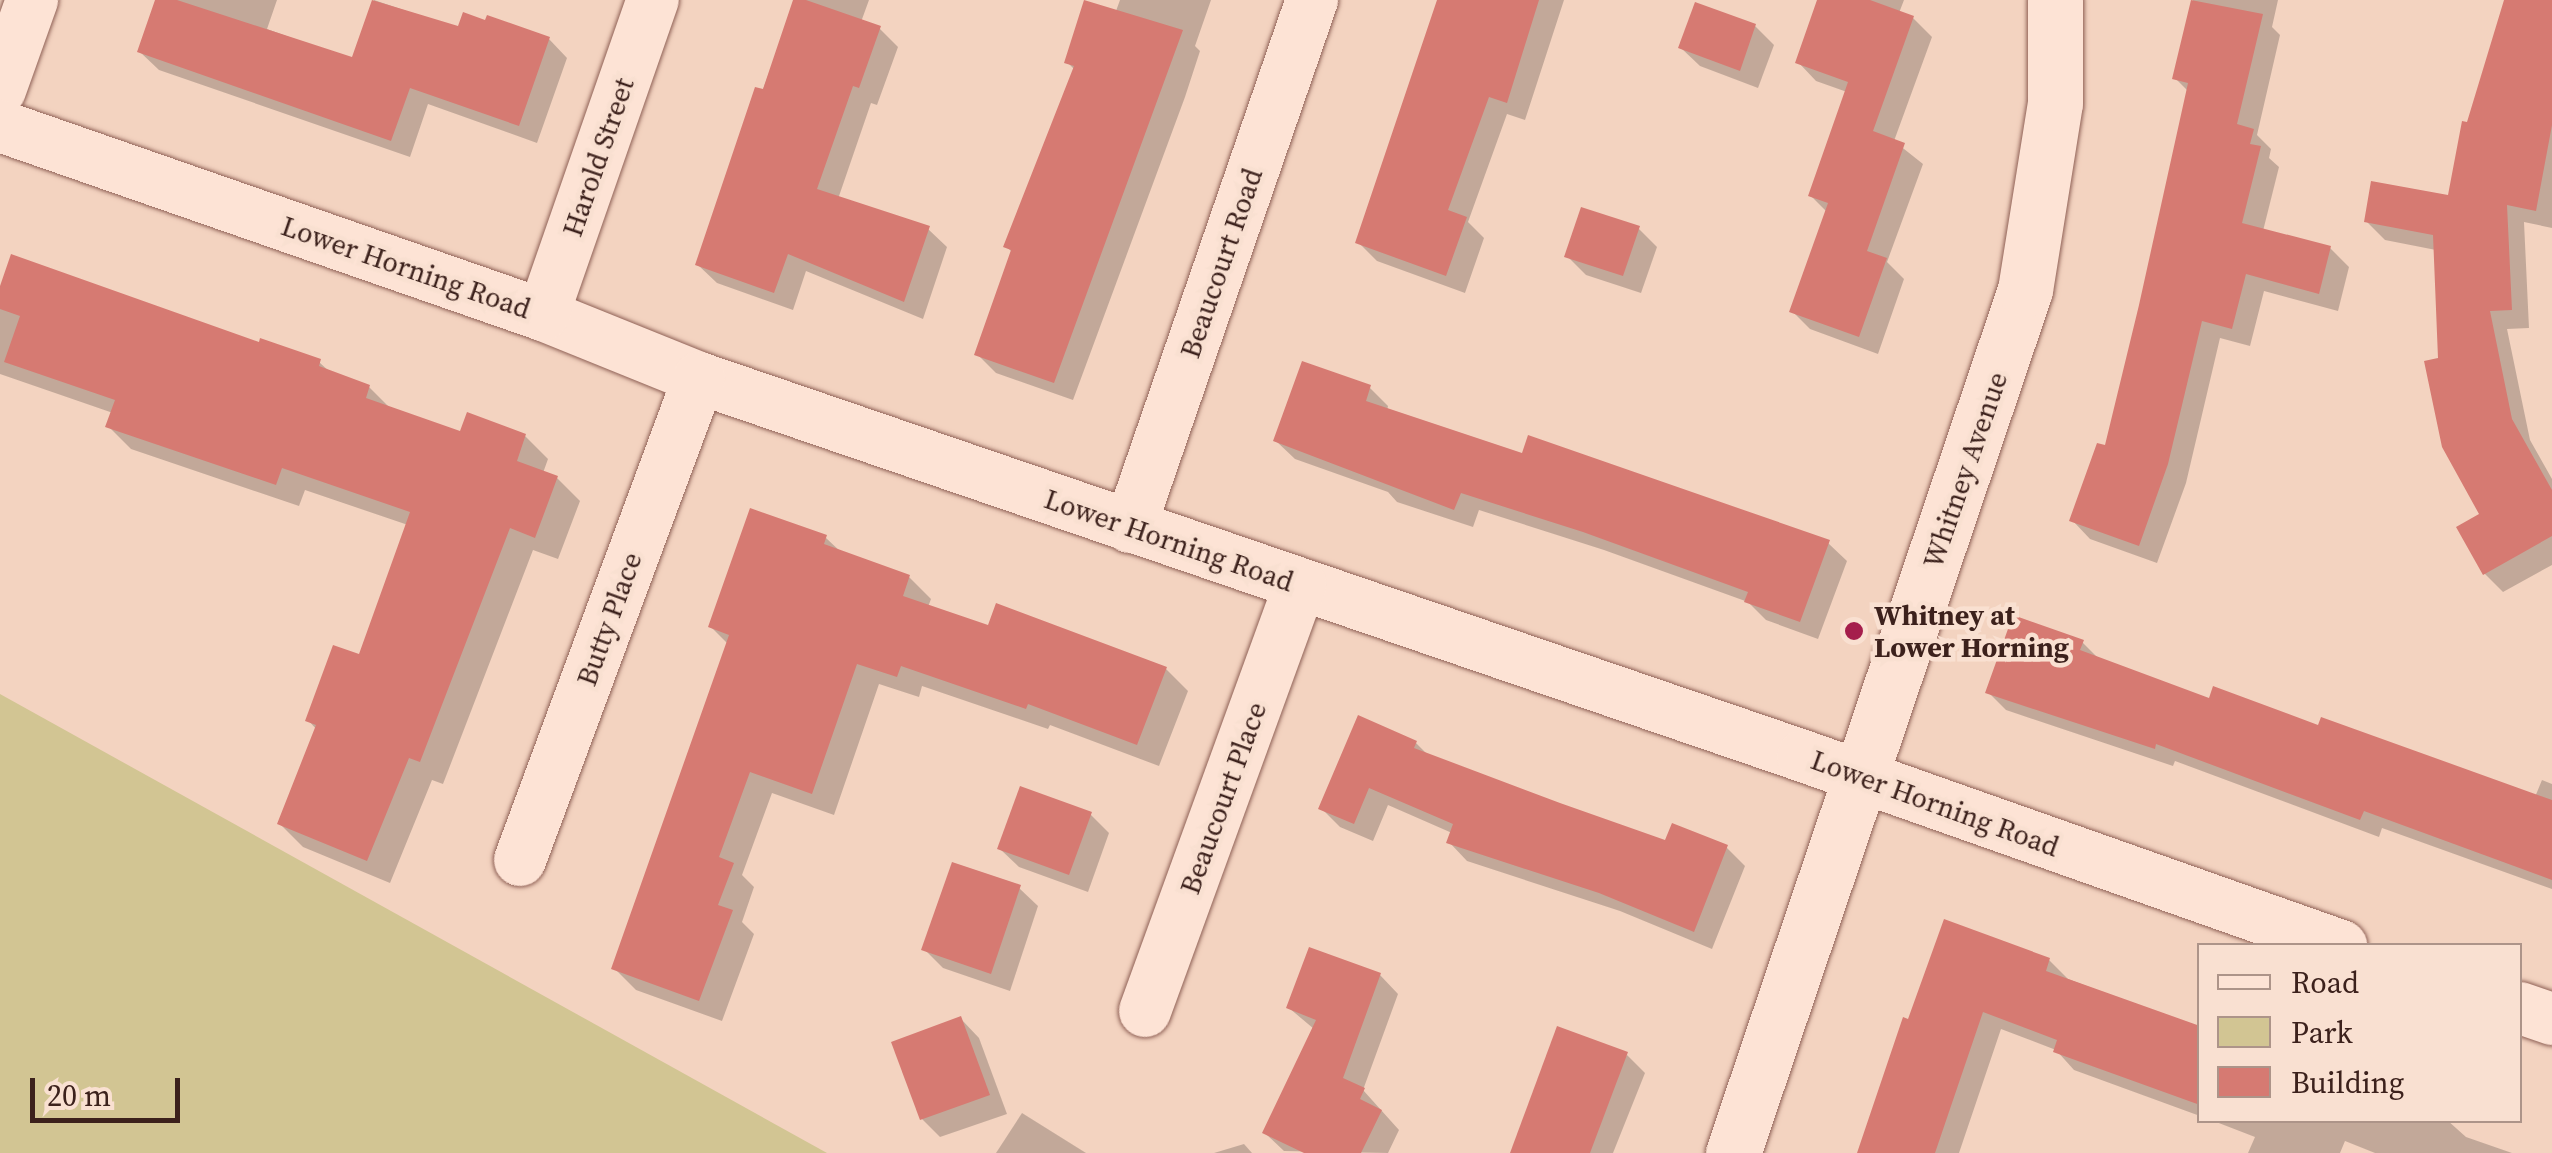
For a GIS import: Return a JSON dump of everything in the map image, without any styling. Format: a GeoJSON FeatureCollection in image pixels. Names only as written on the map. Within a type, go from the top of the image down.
{"type":"FeatureCollection","features":[{"type":"Feature","properties":{"kind":"street"},"geometry":{"type":"LineString","coordinates":[[0,90],[32,0]]}},
{"type":"Feature","properties":{"kind":"street","name":"Harold Street"},"geometry":{"type":"LineString","coordinates":[[543,314],[653,0]]}},
{"type":"Feature","properties":{"kind":"street","name":"Beaucourt Road"},"geometry":{"type":"LineString","coordinates":[[1130,527],[1312,0]]}},
{"type":"Feature","properties":{"kind":"street","name":"Whitney Avenue"},"geometry":{"type":"LineString","coordinates":[[1732,1153],[2026,290],[2054,103],[2055,0]]}},
{"type":"Feature","properties":{"kind":"street","name":"Lower Horning Road"},"geometry":{"type":"LineString","coordinates":[[0,126],[543,314],[698,378],[2332,943]]}},
{"type":"Feature","properties":{"kind":"street","name":"Butty Place"},"geometry":{"type":"LineString","coordinates":[[520,860],[698,378]]}},
{"type":"Feature","properties":{"kind":"street","name":"Beaucourt Place"},"geometry":{"type":"LineString","coordinates":[[1145,1011],[1300,584]]}},
{"type":"Feature","properties":{"kind":"street"},"geometry":{"type":"LineString","coordinates":[[2522,1009],[2552,1019]]}},
{"type":"Feature","properties":{"kind":"green space"},"geometry":{"type":"Polygon","coordinates":[[[0,694],[827,1153],[0,1153],[0,694]]]}},
{"type":"Feature","properties":{"kind":"building"},"geometry":{"type":"Polygon","coordinates":[[[155,0],[177,0],[352,57],[372,0],[458,26],[463,12],[485,20],[487,15],[550,37],[519,126],[410,88],[391,141],[137,52],[155,0]]]}},
{"type":"Feature","properties":{"kind":"building"},"geometry":{"type":"Polygon","coordinates":[[[793,0],[806,0],[881,26],[859,88],[853,86],[817,189],[930,226],[904,302],[788,254],[774,293],[695,265],[755,87],[763,89],[793,0]]]}},
{"type":"Feature","properties":{"kind":"building"},"geometry":{"type":"Polygon","coordinates":[[[1084,0],[1183,30],[1054,383],[974,355],[1011,250],[1003,247],[1074,66],[1064,63],[1084,0]]]}},
{"type":"Feature","properties":{"kind":"building"},"geometry":{"type":"Polygon","coordinates":[[[1437,0],[1539,0],[1507,103],[1489,97],[1448,210],[1467,217],[1446,276],[1355,243],[1437,0]]]}},
{"type":"Feature","properties":{"kind":"building"},"geometry":{"type":"Polygon","coordinates":[[[1817,0],[1870,0],[1914,16],[1873,131],[1905,143],[1867,251],[1887,258],[1859,337],[1789,312],[1828,203],[1808,196],[1848,82],[1795,63],[1817,0]]]}},
{"type":"Feature","properties":{"kind":"building"},"geometry":{"type":"Polygon","coordinates":[[[2191,0],[2263,14],[2237,124],[2254,129],[2250,144],[2261,146],[2242,223],[2331,246],[2319,294],[2246,274],[2232,329],[2202,321],[2168,464],[2139,546],[2069,521],[2097,443],[2105,445],[2139,305],[2188,83],[2172,79],[2191,0]]]}},
{"type":"Feature","properties":{"kind":"building"},"geometry":{"type":"Polygon","coordinates":[[[2504,0],[2552,0],[2552,125],[2536,211],[2507,205],[2512,310],[2490,311],[2512,419],[2552,490],[2552,536],[2483,575],[2456,527],[2479,514],[2442,447],[2424,361],[2438,358],[2433,235],[2364,222],[2371,181],[2448,195],[2462,121],[2467,122],[2504,0]]]}},
{"type":"Feature","properties":{"kind":"building"},"geometry":{"type":"Polygon","coordinates":[[[1695,2],[1756,24],[1740,71],[1678,48],[1695,2]]]}},
{"type":"Feature","properties":{"kind":"building"},"geometry":{"type":"Polygon","coordinates":[[[1581,207],[1640,226],[1623,276],[1564,257],[1581,207]]]}},
{"type":"Feature","properties":{"kind":"building"},"geometry":{"type":"Polygon","coordinates":[[[11,254],[259,342],[260,338],[321,359],[319,366],[370,385],[366,398],[460,431],[467,412],[526,434],[517,461],[558,476],[535,538],[510,528],[420,762],[409,758],[367,861],[277,824],[316,725],[305,721],[333,645],[359,654],[410,512],[282,468],[276,485],[105,427],[115,400],[4,362],[20,316],[0,309],[0,286],[11,254]]]}},
{"type":"Feature","properties":{"kind":"building"},"geometry":{"type":"Polygon","coordinates":[[[1302,361],[1371,385],[1366,401],[1522,453],[1528,435],[1830,540],[1800,622],[1744,602],[1748,592],[1583,532],[1461,493],[1454,510],[1273,441],[1302,361]]]}},
{"type":"Feature","properties":{"kind":"building"},"geometry":{"type":"Polygon","coordinates":[[[750,508],[827,535],[824,544],[910,575],[903,596],[988,625],[996,603],[1167,667],[1137,745],[1028,704],[1026,709],[901,666],[897,677],[857,664],[812,794],[750,772],[719,857],[734,863],[718,905],[733,910],[699,1001],[611,969],[729,635],[708,627],[750,508]]]}},
{"type":"Feature","properties":{"kind":"building"},"geometry":{"type":"Polygon","coordinates":[[[2013,615],[2084,640],[2080,650],[2209,698],[2213,686],[2318,725],[2321,717],[2552,800],[2552,880],[2364,811],[2360,820],[2156,744],[2155,749],[1985,693],[2013,615]]]}},
{"type":"Feature","properties":{"kind":"building"},"geometry":{"type":"Polygon","coordinates":[[[1358,715],[1417,741],[1414,748],[1665,840],[1672,823],[1728,845],[1694,932],[1599,893],[1446,843],[1453,824],[1369,788],[1354,824],[1318,809],[1358,715]]]}},
{"type":"Feature","properties":{"kind":"building"},"geometry":{"type":"Polygon","coordinates":[[[1020,786],[1092,812],[1069,875],[997,849],[1020,786]]]}},
{"type":"Feature","properties":{"kind":"building"},"geometry":{"type":"Polygon","coordinates":[[[952,862],[1021,885],[991,974],[921,950],[952,862]]]}},
{"type":"Feature","properties":{"kind":"building"},"geometry":{"type":"Polygon","coordinates":[[[1944,919],[2050,958],[2046,971],[2197,1025],[2197,1104],[2053,1052],[2057,1040],[1983,1012],[1935,1153],[1857,1153],[1903,1017],[1908,1019],[1944,919]]]}},
{"type":"Feature","properties":{"kind":"building"},"geometry":{"type":"Polygon","coordinates":[[[1309,947],[1381,973],[1343,1078],[1365,1088],[1360,1099],[1382,1110],[1361,1153],[1304,1153],[1262,1133],[1316,1020],[1286,1008],[1309,947]]]}},
{"type":"Feature","properties":{"kind":"building"},"geometry":{"type":"Polygon","coordinates":[[[961,1016],[990,1095],[920,1120],[891,1042],[961,1016]]]}},
{"type":"Feature","properties":{"kind":"building"},"geometry":{"type":"Polygon","coordinates":[[[1557,1026],[1628,1052],[1590,1153],[1510,1153],[1557,1026]]]}},
{"type":"Feature","properties":{"kind":"place","name":"Whitney at Lower Horning"},"geometry":{"type":"Point","coordinates":[1854,631]}}]}
